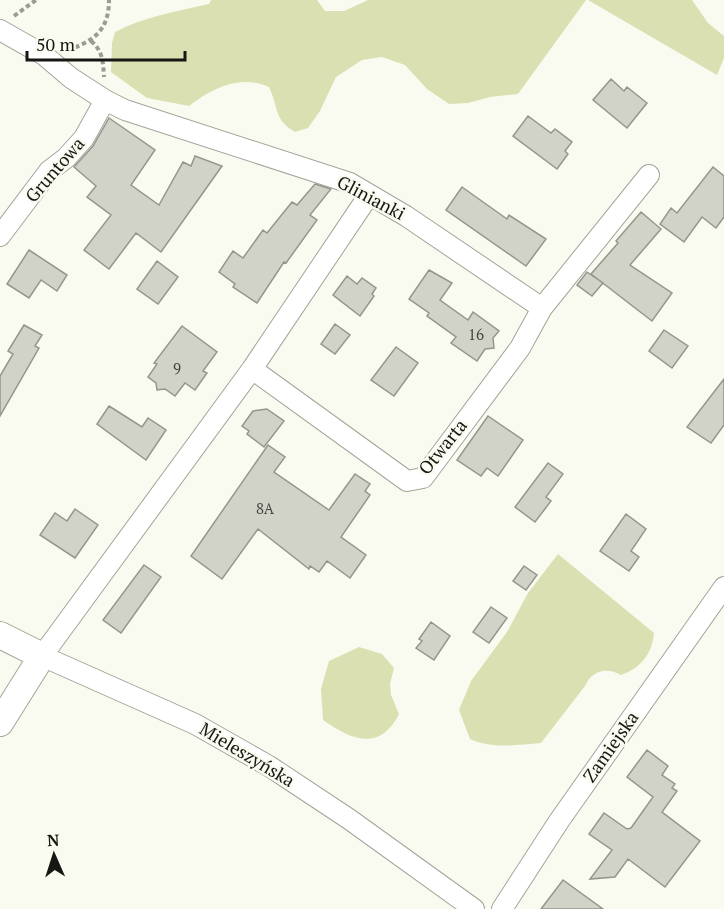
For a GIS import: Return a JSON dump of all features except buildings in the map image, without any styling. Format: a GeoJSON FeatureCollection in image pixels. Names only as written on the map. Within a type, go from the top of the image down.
{"type":"FeatureCollection","features":[{"type":"Feature","properties":{"kind":"street","name":"Glinianki"},"geometry":{"type":"LineString","coordinates":[[5,24],[70,78],[105,100],[136,114],[350,183],[406,216],[542,308]]}},
{"type":"Feature","properties":{"kind":"street","name":"Gruntowa"},"geometry":{"type":"LineString","coordinates":[[0,236],[49,171],[84,138],[105,100]]}},
{"type":"Feature","properties":{"kind":"street"},"geometry":{"type":"LineString","coordinates":[[542,308],[649,175]]}},
{"type":"Feature","properties":{"kind":"street"},"geometry":{"type":"LineString","coordinates":[[0,723],[42,656],[252,369],[369,195]]}},
{"type":"Feature","properties":{"kind":"street","name":"Otwarta"},"geometry":{"type":"LineString","coordinates":[[252,369],[407,481],[423,478],[520,348],[542,308]]}},
{"type":"Feature","properties":{"kind":"street","name":"Zamiejska"},"geometry":{"type":"LineString","coordinates":[[502,909],[559,821],[724,587]]}},
{"type":"Feature","properties":{"kind":"street","name":"Mieleszyńska"},"geometry":{"type":"LineString","coordinates":[[0,635],[195,724],[260,761],[349,819],[474,909]]}},
{"type":"Feature","properties":{"kind":"path"},"geometry":{"type":"LineString","coordinates":[[5,24],[36,0]]}},
{"type":"Feature","properties":{"kind":"path"},"geometry":{"type":"LineString","coordinates":[[44,55],[68,50],[91,40],[99,33],[107,20],[109,0]]}},
{"type":"Feature","properties":{"kind":"path"},"geometry":{"type":"LineString","coordinates":[[91,40],[99,47],[103,58],[105,100]]}},
{"type":"Feature","properties":{"kind":"green space"},"geometry":{"type":"Polygon","coordinates":[[[211,0],[317,0],[325,11],[344,11],[368,0],[586,0],[518,94],[449,104],[427,89],[405,65],[382,57],[362,60],[336,77],[320,111],[308,128],[295,132],[280,118],[269,87],[258,83],[227,85],[189,106],[147,98],[111,72],[112,43],[115,32],[149,18],[209,4],[211,0]]]}},
{"type":"Feature","properties":{"kind":"green space"},"geometry":{"type":"Polygon","coordinates":[[[588,0],[692,0],[708,23],[724,36],[724,58],[717,75],[588,0]]]}},
{"type":"Feature","properties":{"kind":"green space"},"geometry":{"type":"Polygon","coordinates":[[[558,554],[654,633],[648,654],[640,664],[621,675],[605,671],[592,676],[541,743],[496,745],[470,739],[459,710],[471,681],[507,632],[528,593],[558,554]]]}},
{"type":"Feature","properties":{"kind":"green space"},"geometry":{"type":"Polygon","coordinates":[[[359,647],[382,654],[394,668],[390,684],[391,695],[399,714],[383,734],[374,738],[354,737],[323,720],[321,689],[329,661],[359,647]]]}}]}
